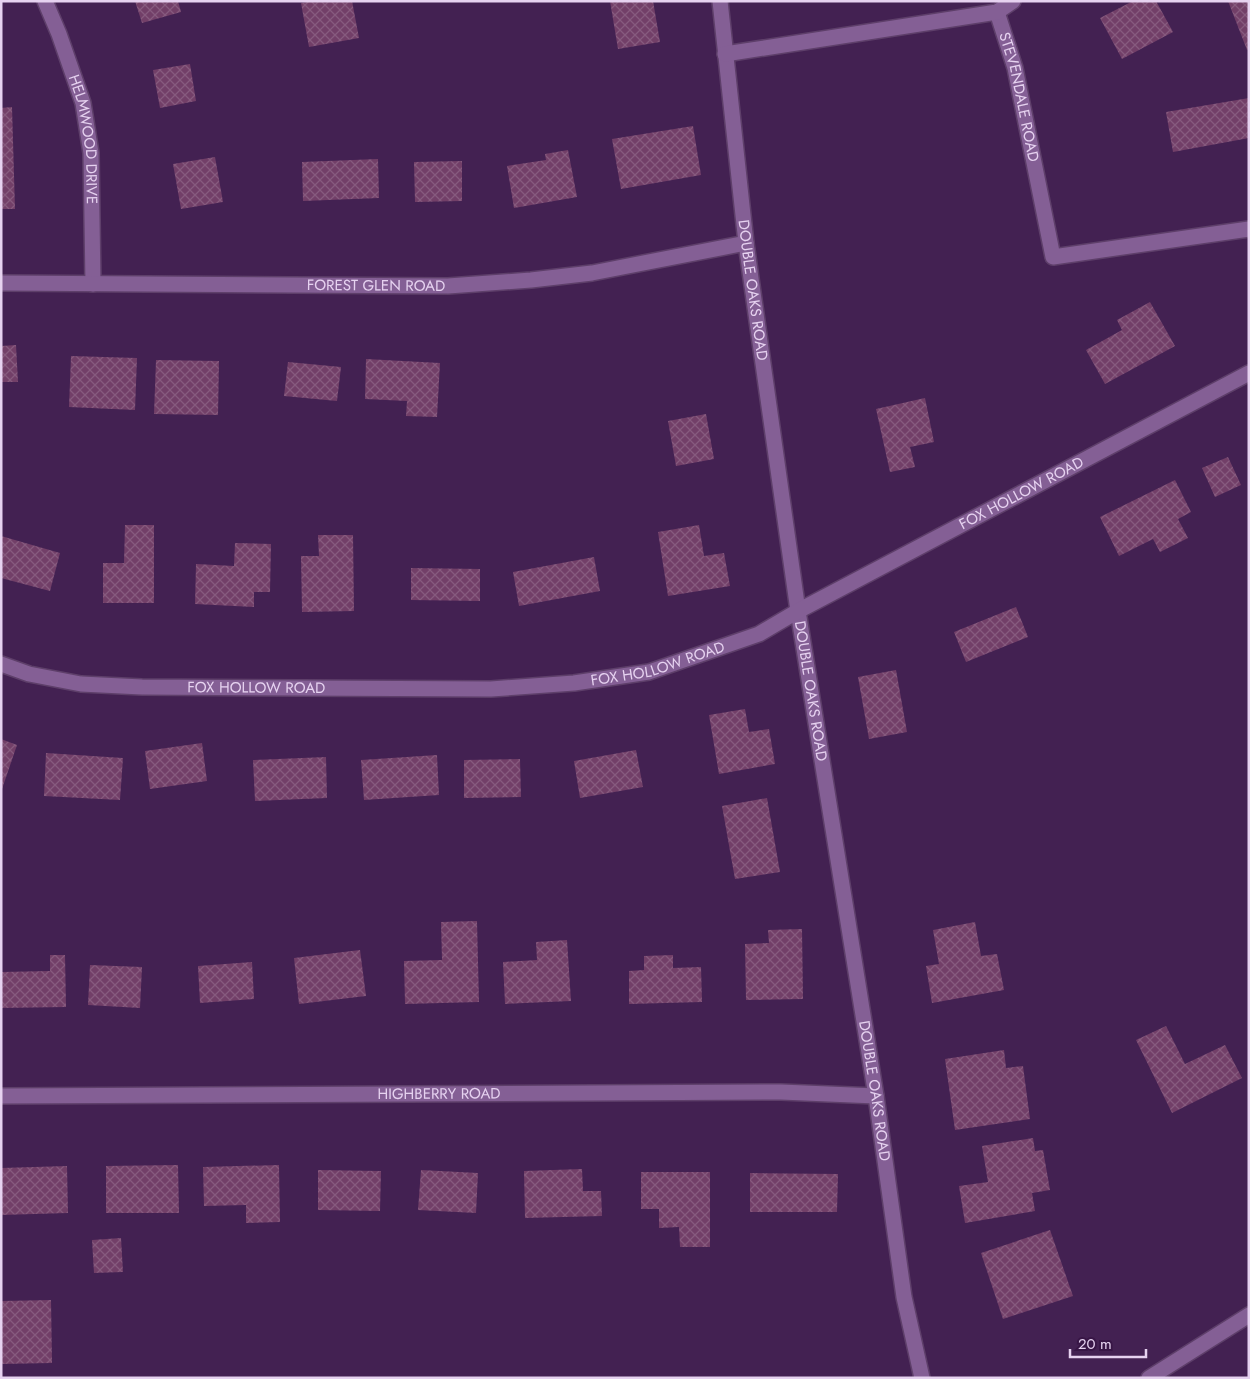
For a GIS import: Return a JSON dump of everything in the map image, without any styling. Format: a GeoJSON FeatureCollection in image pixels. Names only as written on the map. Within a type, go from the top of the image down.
{"type":"FeatureCollection","features":[{"type":"Feature","properties":{"kind":"street","name":"HELMWOOD DRIVE"},"geometry":{"type":"LineString","coordinates":[[45,1],[59,34],[83,103],[91,153],[93,284]]}},
{"type":"Feature","properties":{"kind":"street","name":"DOUBLE OAKS ROAD"},"geometry":{"type":"LineString","coordinates":[[720,1],[746,243],[798,611],[876,1096],[904,1297],[922,1378]]}},
{"type":"Feature","properties":{"kind":"street"},"geometry":{"type":"LineString","coordinates":[[997,12],[1012,1]]}},
{"type":"Feature","properties":{"kind":"street","name":"STEVENDALE ROAD"},"geometry":{"type":"LineString","coordinates":[[725,54],[997,12],[1015,68],[1053,257],[1249,229]]}},
{"type":"Feature","properties":{"kind":"street","name":"FOREST GLEN ROAD"},"geometry":{"type":"LineString","coordinates":[[1,283],[466,284],[531,280],[592,272],[746,243]]}},
{"type":"Feature","properties":{"kind":"street","name":"FOX HOLLOW ROAD"},"geometry":{"type":"LineString","coordinates":[[1,664],[29,674],[81,684],[142,687],[491,689],[574,683],[649,672],[759,634],[798,611],[1249,373]]}},
{"type":"Feature","properties":{"kind":"street","name":"HIGHBERRY ROAD"},"geometry":{"type":"LineString","coordinates":[[1,1096],[781,1092],[876,1096]]}},
{"type":"Feature","properties":{"kind":"street"},"geometry":{"type":"LineString","coordinates":[[1149,1378],[1249,1315]]}},
{"type":"Feature","properties":{"kind":"building"},"geometry":{"type":"Polygon","coordinates":[[[135,1],[178,1],[181,12],[142,23],[135,1]]]}},
{"type":"Feature","properties":{"kind":"building"},"geometry":{"type":"Polygon","coordinates":[[[313,1],[352,1],[359,38],[309,47],[301,3],[313,1]]]}},
{"type":"Feature","properties":{"kind":"building"},"geometry":{"type":"Polygon","coordinates":[[[610,1],[653,1],[660,42],[618,49],[610,1]]]}},
{"type":"Feature","properties":{"kind":"building"},"geometry":{"type":"Polygon","coordinates":[[[1133,1],[1156,1],[1173,32],[1122,59],[1100,18],[1133,1]]]}},
{"type":"Feature","properties":{"kind":"building"},"geometry":{"type":"Polygon","coordinates":[[[1228,1],[1249,1],[1249,49],[1247,50],[1228,1]]]}},
{"type":"Feature","properties":{"kind":"building"},"geometry":{"type":"Polygon","coordinates":[[[190,64],[196,101],[160,108],[153,70],[190,64]]]}},
{"type":"Feature","properties":{"kind":"building"},"geometry":{"type":"Polygon","coordinates":[[[1249,98],[1249,138],[1173,152],[1166,112],[1249,98]]]}},
{"type":"Feature","properties":{"kind":"building"},"geometry":{"type":"Polygon","coordinates":[[[12,107],[15,209],[1,209],[1,108],[12,107]]]}},
{"type":"Feature","properties":{"kind":"building"},"geometry":{"type":"Polygon","coordinates":[[[693,126],[701,175],[621,189],[612,139],[693,126]]]}},
{"type":"Feature","properties":{"kind":"building"},"geometry":{"type":"Polygon","coordinates":[[[568,150],[577,197],[514,208],[507,166],[546,160],[545,154],[568,150]]]}},
{"type":"Feature","properties":{"kind":"building"},"geometry":{"type":"Polygon","coordinates":[[[215,157],[223,202],[181,209],[173,164],[215,157]]]}},
{"type":"Feature","properties":{"kind":"building"},"geometry":{"type":"Polygon","coordinates":[[[378,159],[379,198],[303,201],[302,162],[378,159]]]}},
{"type":"Feature","properties":{"kind":"building"},"geometry":{"type":"Polygon","coordinates":[[[462,161],[462,201],[415,202],[414,162],[462,161]]]}},
{"type":"Feature","properties":{"kind":"building"},"geometry":{"type":"Polygon","coordinates":[[[1150,302],[1175,346],[1105,384],[1086,350],[1122,330],[1117,320],[1150,302]]]}},
{"type":"Feature","properties":{"kind":"building"},"geometry":{"type":"Polygon","coordinates":[[[16,345],[18,382],[1,382],[1,346],[16,345]]]}},
{"type":"Feature","properties":{"kind":"building"},"geometry":{"type":"Polygon","coordinates":[[[71,356],[137,358],[135,410],[69,407],[71,356]]]}},
{"type":"Feature","properties":{"kind":"building"},"geometry":{"type":"Polygon","coordinates":[[[366,359],[440,363],[437,417],[406,416],[407,401],[365,399],[366,359]]]}},
{"type":"Feature","properties":{"kind":"building"},"geometry":{"type":"Polygon","coordinates":[[[156,360],[219,361],[218,415],[154,414],[156,360]]]}},
{"type":"Feature","properties":{"kind":"building"},"geometry":{"type":"Polygon","coordinates":[[[288,362],[341,367],[337,401],[284,396],[288,362]]]}},
{"type":"Feature","properties":{"kind":"building"},"geometry":{"type":"Polygon","coordinates":[[[925,398],[934,442],[910,447],[915,467],[890,472],[876,409],[925,398]]]}},
{"type":"Feature","properties":{"kind":"building"},"geometry":{"type":"Polygon","coordinates":[[[706,414],[714,459],[676,466],[668,421],[706,414]]]}},
{"type":"Feature","properties":{"kind":"building"},"geometry":{"type":"Polygon","coordinates":[[[1228,457],[1241,485],[1215,497],[1202,468],[1228,457]]]}},
{"type":"Feature","properties":{"kind":"building"},"geometry":{"type":"Polygon","coordinates":[[[1175,480],[1191,512],[1178,519],[1188,538],[1160,552],[1153,539],[1119,556],[1100,517],[1175,480]]]}},
{"type":"Feature","properties":{"kind":"building"},"geometry":{"type":"Polygon","coordinates":[[[125,525],[154,525],[154,603],[103,603],[103,563],[124,563],[125,525]]]}},
{"type":"Feature","properties":{"kind":"building"},"geometry":{"type":"Polygon","coordinates":[[[699,525],[704,556],[724,553],[730,586],[668,596],[658,532],[699,525]]]}},
{"type":"Feature","properties":{"kind":"building"},"geometry":{"type":"Polygon","coordinates":[[[318,535],[353,535],[354,611],[302,612],[301,556],[319,556],[318,535]]]}},
{"type":"Feature","properties":{"kind":"building"},"geometry":{"type":"Polygon","coordinates":[[[1,536],[60,553],[50,591],[1,578],[1,536]]]}},
{"type":"Feature","properties":{"kind":"building"},"geometry":{"type":"Polygon","coordinates":[[[235,543],[271,544],[270,592],[254,592],[254,607],[195,604],[196,564],[234,566],[235,543]]]}},
{"type":"Feature","properties":{"kind":"building"},"geometry":{"type":"Polygon","coordinates":[[[594,557],[600,591],[519,606],[513,572],[594,557]]]}},
{"type":"Feature","properties":{"kind":"building"},"geometry":{"type":"Polygon","coordinates":[[[411,568],[480,569],[480,601],[411,600],[411,568]]]}},
{"type":"Feature","properties":{"kind":"building"},"geometry":{"type":"Polygon","coordinates":[[[1016,607],[1028,637],[966,662],[954,632],[1016,607]]]}},
{"type":"Feature","properties":{"kind":"building"},"geometry":{"type":"Polygon","coordinates":[[[896,670],[907,732],[869,739],[858,677],[896,670]]]}},
{"type":"Feature","properties":{"kind":"building"},"geometry":{"type":"Polygon","coordinates":[[[745,709],[749,732],[769,729],[775,764],[719,774],[709,715],[745,709]]]}},
{"type":"Feature","properties":{"kind":"building"},"geometry":{"type":"Polygon","coordinates":[[[1,739],[17,745],[2,789],[1,789],[1,739]]]}},
{"type":"Feature","properties":{"kind":"building"},"geometry":{"type":"Polygon","coordinates":[[[202,743],[207,781],[150,789],[145,751],[202,743]]]}},
{"type":"Feature","properties":{"kind":"building"},"geometry":{"type":"Polygon","coordinates":[[[636,750],[643,787],[580,798],[574,761],[636,750]]]}},
{"type":"Feature","properties":{"kind":"building"},"geometry":{"type":"Polygon","coordinates":[[[46,753],[123,758],[120,800],[44,796],[46,753]]]}},
{"type":"Feature","properties":{"kind":"building"},"geometry":{"type":"Polygon","coordinates":[[[437,755],[439,795],[364,800],[361,760],[437,755]]]}},
{"type":"Feature","properties":{"kind":"building"},"geometry":{"type":"Polygon","coordinates":[[[326,757],[327,798],[255,801],[253,760],[326,757]]]}},
{"type":"Feature","properties":{"kind":"building"},"geometry":{"type":"Polygon","coordinates":[[[520,759],[521,797],[464,798],[464,760],[520,759]]]}},
{"type":"Feature","properties":{"kind":"building"},"geometry":{"type":"Polygon","coordinates":[[[767,798],[780,872],[735,879],[722,806],[767,798]]]}},
{"type":"Feature","properties":{"kind":"building"},"geometry":{"type":"Polygon","coordinates":[[[477,921],[479,1002],[405,1004],[404,961],[442,960],[441,922],[477,921]]]}},
{"type":"Feature","properties":{"kind":"building"},"geometry":{"type":"Polygon","coordinates":[[[975,922],[981,956],[997,954],[1004,990],[932,1003],[926,966],[939,964],[933,930],[975,922]]]}},
{"type":"Feature","properties":{"kind":"building"},"geometry":{"type":"Polygon","coordinates":[[[802,929],[803,999],[746,1000],[745,944],[769,943],[768,930],[802,929]]]}},
{"type":"Feature","properties":{"kind":"building"},"geometry":{"type":"Polygon","coordinates":[[[567,940],[571,1001],[505,1004],[503,962],[537,960],[536,942],[567,940]]]}},
{"type":"Feature","properties":{"kind":"building"},"geometry":{"type":"Polygon","coordinates":[[[360,950],[366,996],[299,1004],[294,958],[360,950]]]}},
{"type":"Feature","properties":{"kind":"building"},"geometry":{"type":"Polygon","coordinates":[[[50,955],[65,955],[66,1007],[1,1008],[1,972],[50,971],[50,955]]]}},
{"type":"Feature","properties":{"kind":"building"},"geometry":{"type":"Polygon","coordinates":[[[673,955],[673,968],[701,967],[702,1002],[629,1004],[629,971],[644,970],[644,956],[673,955]]]}},
{"type":"Feature","properties":{"kind":"building"},"geometry":{"type":"Polygon","coordinates":[[[252,962],[254,999],[200,1003],[198,966],[252,962]]]}},
{"type":"Feature","properties":{"kind":"building"},"geometry":{"type":"Polygon","coordinates":[[[90,965],[142,967],[140,1008],[88,1005],[90,965]]]}},
{"type":"Feature","properties":{"kind":"building"},"geometry":{"type":"Polygon","coordinates":[[[1166,1026],[1185,1064],[1225,1045],[1242,1078],[1172,1113],[1136,1040],[1166,1026]]]}},
{"type":"Feature","properties":{"kind":"building"},"geometry":{"type":"Polygon","coordinates":[[[1004,1050],[1006,1068],[1023,1066],[1030,1119],[955,1130],[945,1059],[1004,1050]]]}},
{"type":"Feature","properties":{"kind":"building"},"geometry":{"type":"Polygon","coordinates":[[[1033,1138],[1035,1151],[1043,1150],[1050,1190],[1032,1193],[1035,1211],[965,1223],[959,1186],[988,1182],[982,1146],[1033,1138]]]}},
{"type":"Feature","properties":{"kind":"building"},"geometry":{"type":"Polygon","coordinates":[[[178,1165],[179,1213],[106,1213],[106,1166],[178,1165]]]}},
{"type":"Feature","properties":{"kind":"building"},"geometry":{"type":"Polygon","coordinates":[[[279,1165],[280,1222],[246,1223],[246,1205],[204,1206],[203,1167],[279,1165]]]}},
{"type":"Feature","properties":{"kind":"building"},"geometry":{"type":"Polygon","coordinates":[[[67,1166],[68,1213],[1,1215],[1,1168],[67,1166]]]}},
{"type":"Feature","properties":{"kind":"building"},"geometry":{"type":"Polygon","coordinates":[[[582,1169],[583,1191],[601,1191],[602,1216],[525,1218],[524,1171],[582,1169]]]}},
{"type":"Feature","properties":{"kind":"building"},"geometry":{"type":"Polygon","coordinates":[[[318,1170],[381,1171],[380,1211],[318,1210],[318,1170]]]}},
{"type":"Feature","properties":{"kind":"building"},"geometry":{"type":"Polygon","coordinates":[[[421,1170],[478,1173],[476,1213],[418,1210],[421,1170]]]}},
{"type":"Feature","properties":{"kind":"building"},"geometry":{"type":"Polygon","coordinates":[[[641,1172],[710,1172],[710,1247],[680,1247],[679,1227],[659,1228],[659,1209],[641,1209],[641,1172]]]}},
{"type":"Feature","properties":{"kind":"building"},"geometry":{"type":"Polygon","coordinates":[[[750,1173],[838,1174],[837,1212],[750,1212],[750,1173]]]}},
{"type":"Feature","properties":{"kind":"building"},"geometry":{"type":"Polygon","coordinates":[[[1050,1230],[1073,1296],[1003,1319],[981,1253],[1050,1230]]]}},
{"type":"Feature","properties":{"kind":"building"},"geometry":{"type":"Polygon","coordinates":[[[121,1238],[123,1272],[94,1273],[92,1240],[121,1238]]]}},
{"type":"Feature","properties":{"kind":"building"},"geometry":{"type":"Polygon","coordinates":[[[51,1300],[52,1363],[1,1364],[1,1301],[51,1300]]]}}]}
